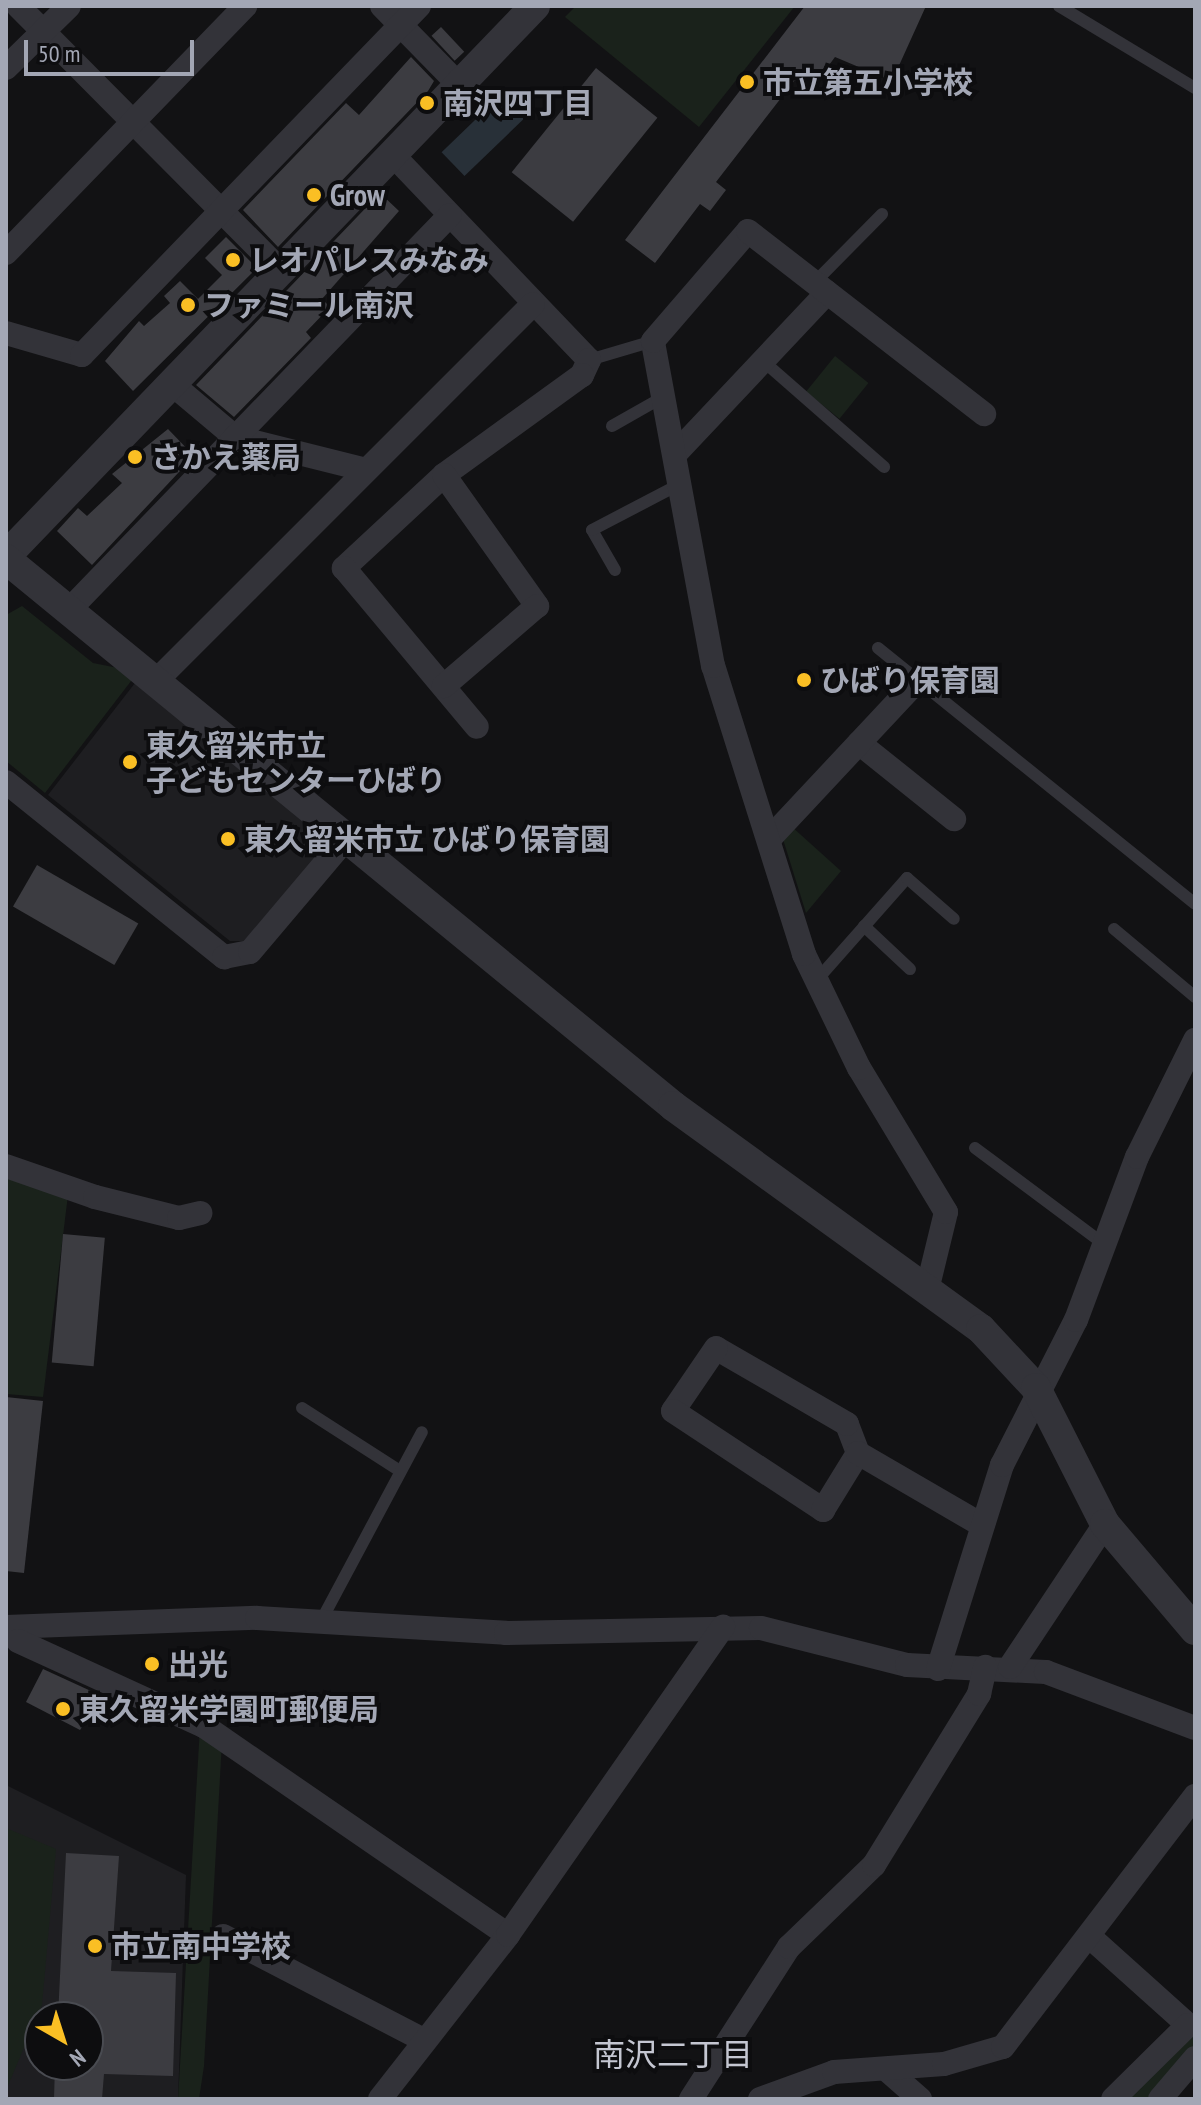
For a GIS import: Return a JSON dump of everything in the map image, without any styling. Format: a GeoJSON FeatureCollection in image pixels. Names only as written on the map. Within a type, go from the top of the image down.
{"type":"FeatureCollection","features":[{"type":"Feature","properties":{"kind":"street"},"geometry":{"type":"LineString","coordinates":[[18,6],[281,271]]}},
{"type":"Feature","properties":{"kind":"street"},"geometry":{"type":"LineString","coordinates":[[6,68],[69,6]]}},
{"type":"Feature","properties":{"kind":"street"},"geometry":{"type":"LineString","coordinates":[[6,253],[245,6]]}},
{"type":"Feature","properties":{"kind":"street"},"geometry":{"type":"LineString","coordinates":[[382,6],[459,85]]}},
{"type":"Feature","properties":{"kind":"street"},"geometry":{"type":"LineString","coordinates":[[6,333],[82,355],[419,6]]}},
{"type":"Feature","properties":{"kind":"street"},"geometry":{"type":"LineString","coordinates":[[535,6],[6,558],[349,835],[713,1138],[928,1286],[1036,1388],[1105,1524],[1195,1630]]}},
{"type":"Feature","properties":{"kind":"street"},"geometry":{"type":"LineString","coordinates":[[392,154],[589,360],[582,375],[444,475],[344,568],[477,727]]}},
{"type":"Feature","properties":{"kind":"street"},"geometry":{"type":"LineString","coordinates":[[70,609],[450,215]]}},
{"type":"Feature","properties":{"kind":"street"},"geometry":{"type":"LineString","coordinates":[[928,1286],[946,1212],[940,1193],[859,1068],[815,982],[772,836],[713,666],[677,452],[653,341],[748,231],[984,414]]}},
{"type":"Feature","properties":{"kind":"street"},"geometry":{"type":"LineString","coordinates":[[677,452],[763,361],[821,288]]}},
{"type":"Feature","properties":{"kind":"street"},"geometry":{"type":"LineString","coordinates":[[158,679],[533,304]]}},
{"type":"Feature","properties":{"kind":"street"},"geometry":{"type":"LineString","coordinates":[[172,384],[235,437],[366,470]]}},
{"type":"Feature","properties":{"kind":"street"},"geometry":{"type":"LineString","coordinates":[[444,475],[537,606],[444,686]]}},
{"type":"Feature","properties":{"kind":"street"},"geometry":{"type":"LineString","coordinates":[[772,836],[917,681]]}},
{"type":"Feature","properties":{"kind":"street"},"geometry":{"type":"LineString","coordinates":[[859,743],[954,819]]}},
{"type":"Feature","properties":{"kind":"street"},"geometry":{"type":"LineString","coordinates":[[6,782],[224,957],[250,952],[349,835]]}},
{"type":"Feature","properties":{"kind":"street"},"geometry":{"type":"LineString","coordinates":[[938,1669],[980,1524],[1036,1388],[1076,1320],[1137,1157],[1195,1040]]}},
{"type":"Feature","properties":{"kind":"street"},"geometry":{"type":"LineString","coordinates":[[6,1166],[110,1201],[179,1218],[200,1213]]}},
{"type":"Feature","properties":{"kind":"street"},"geometry":{"type":"LineString","coordinates":[[858,1453],[823,1510],[673,1411],[716,1348],[847,1424],[858,1453],[980,1524]]}},
{"type":"Feature","properties":{"kind":"street"},"geometry":{"type":"LineString","coordinates":[[1010,1667],[1105,1524]]}},
{"type":"Feature","properties":{"kind":"street"},"geometry":{"type":"LineString","coordinates":[[13,1639],[321,1621],[506,1633],[761,1628],[938,1669],[1010,1667],[1046,1672],[1195,1728]]}},
{"type":"Feature","properties":{"kind":"street"},"geometry":{"type":"LineString","coordinates":[[380,2099],[422,2039],[508,1935],[723,1627]]}},
{"type":"Feature","properties":{"kind":"street"},"geometry":{"type":"LineString","coordinates":[[13,1639],[204,1726],[508,1935]]}},
{"type":"Feature","properties":{"kind":"street"},"geometry":{"type":"LineString","coordinates":[[691,2099],[789,1947],[874,1865],[979,1694],[985,1667]]}},
{"type":"Feature","properties":{"kind":"street"},"geometry":{"type":"LineString","coordinates":[[775,2098],[834,2072],[887,2070],[1003,2047],[1195,1796]]}},
{"type":"Feature","properties":{"kind":"street"},"geometry":{"type":"LineString","coordinates":[[223,1936],[422,2039]]}},
{"type":"Feature","properties":{"kind":"street"},"geometry":{"type":"LineString","coordinates":[[1090,1937],[1188,2025],[1113,2099]]}},
{"type":"Feature","properties":{"kind":"street"},"geometry":{"type":"LineString","coordinates":[[1160,2099],[1195,2058]]}},
{"type":"Feature","properties":{"kind":"street"},"geometry":{"type":"LineString","coordinates":[[887,2070],[920,2099]]}},
{"type":"Feature","properties":{"kind":"lane"},"geometry":{"type":"LineString","coordinates":[[1059,6],[1195,88]]}},
{"type":"Feature","properties":{"kind":"lane"},"geometry":{"type":"LineString","coordinates":[[821,288],[882,214]]}},
{"type":"Feature","properties":{"kind":"lane"},"geometry":{"type":"LineString","coordinates":[[589,360],[653,341]]}},
{"type":"Feature","properties":{"kind":"lane"},"geometry":{"type":"LineString","coordinates":[[763,361],[884,467]]}},
{"type":"Feature","properties":{"kind":"lane"},"geometry":{"type":"LineString","coordinates":[[612,426],[663,397]]}},
{"type":"Feature","properties":{"kind":"lane"},"geometry":{"type":"LineString","coordinates":[[615,570],[592,530],[682,483]]}},
{"type":"Feature","properties":{"kind":"lane"},"geometry":{"type":"LineString","coordinates":[[878,648],[1195,904]]}},
{"type":"Feature","properties":{"kind":"lane"},"geometry":{"type":"LineString","coordinates":[[815,982],[907,878],[954,919]]}},
{"type":"Feature","properties":{"kind":"lane"},"geometry":{"type":"LineString","coordinates":[[864,926],[910,969]]}},
{"type":"Feature","properties":{"kind":"lane"},"geometry":{"type":"LineString","coordinates":[[1114,929],[1195,997]]}},
{"type":"Feature","properties":{"kind":"lane"},"geometry":{"type":"LineString","coordinates":[[975,1148],[1104,1244]]}},
{"type":"Feature","properties":{"kind":"lane"},"geometry":{"type":"LineString","coordinates":[[302,1408],[400,1471]]}},
{"type":"Feature","properties":{"kind":"lane"},"geometry":{"type":"LineString","coordinates":[[321,1621],[422,1432]]}},
{"type":"Feature","properties":{"kind":"shaded area"},"geometry":{"type":"Polygon","coordinates":[[[576,6],[795,6],[699,127],[565,17],[576,6]]]}},
{"type":"Feature","properties":{"kind":"shaded area"},"geometry":{"type":"Polygon","coordinates":[[[502,94],[525,118],[464,176],[442,152],[502,94]]]}},
{"type":"Feature","properties":{"kind":"shaded area"},"geometry":{"type":"Polygon","coordinates":[[[835,356],[868,383],[839,419],[806,392],[835,356]]]}},
{"type":"Feature","properties":{"kind":"shaded area"},"geometry":{"type":"Polygon","coordinates":[[[22,606],[93,663],[138,672],[45,793],[6,761],[6,615],[22,606]]]}},
{"type":"Feature","properties":{"kind":"shaded area","name":"東久留米市立 ひばり保育園"},"geometry":{"type":"Polygon","coordinates":[[[142,674],[340,829],[244,941],[230,941],[48,795],[142,674]]]}},
{"type":"Feature","properties":{"kind":"shaded area"},"geometry":{"type":"Polygon","coordinates":[[[791,826],[841,871],[806,913],[782,836],[791,826]]]}},
{"type":"Feature","properties":{"kind":"shaded area"},"geometry":{"type":"Polygon","coordinates":[[[6,1172],[68,1195],[43,1397],[6,1394],[6,1172]]]}},
{"type":"Feature","properties":{"kind":"shaded area"},"geometry":{"type":"Polygon","coordinates":[[[200,1727],[222,1741],[204,2066],[199,2099],[178,2099],[200,1727]]]}},
{"type":"Feature","properties":{"kind":"shaded area","name":"市立南中学校"},"geometry":{"type":"Polygon","coordinates":[[[6,1785],[186,1875],[178,2099],[6,2099],[6,1785]]]}},
{"type":"Feature","properties":{"kind":"shaded area"},"geometry":{"type":"Polygon","coordinates":[[[6,1828],[56,1849],[42,2001],[24,2001],[24,2048],[7,2088],[6,1828]]]}},
{"type":"Feature","properties":{"kind":"shaded area"},"geometry":{"type":"Polygon","coordinates":[[[1195,2031],[1195,2047],[1149,2099],[1113,2099],[1195,2031]]]}},
{"type":"Feature","properties":{"kind":"building"},"geometry":{"type":"Polygon","coordinates":[[[805,6],[926,6],[892,81],[835,57],[818,80],[809,73],[800,84],[795,80],[716,182],[726,190],[710,211],[700,204],[655,263],[625,240],[805,6]]]}},
{"type":"Feature","properties":{"kind":"building"},"geometry":{"type":"Polygon","coordinates":[[[441,27],[464,52],[455,61],[431,36],[441,27]]]}},
{"type":"Feature","properties":{"kind":"building"},"geometry":{"type":"Polygon","coordinates":[[[411,57],[434,81],[428,91],[278,247],[243,210],[346,103],[359,115],[411,57]]]}},
{"type":"Feature","properties":{"kind":"building"},"geometry":{"type":"Polygon","coordinates":[[[596,68],[657,118],[573,222],[512,172],[596,68]]]}},
{"type":"Feature","properties":{"kind":"building"},"geometry":{"type":"Polygon","coordinates":[[[380,193],[399,211],[322,299],[330,307],[306,332],[311,338],[234,417],[196,385],[380,193]]]}},
{"type":"Feature","properties":{"kind":"building"},"geometry":{"type":"Polygon","coordinates":[[[226,237],[257,268],[133,391],[105,361],[139,321],[144,326],[170,303],[164,296],[180,281],[198,299],[222,275],[205,258],[226,237]]]}},
{"type":"Feature","properties":{"kind":"building"},"geometry":{"type":"Polygon","coordinates":[[[168,429],[194,456],[92,565],[57,531],[78,508],[87,516],[122,483],[112,474],[168,429]]]}},
{"type":"Feature","properties":{"kind":"building"},"geometry":{"type":"Polygon","coordinates":[[[37,865],[138,924],[114,965],[13,907],[37,865]]]}},
{"type":"Feature","properties":{"kind":"building"},"geometry":{"type":"Polygon","coordinates":[[[63,1234],[105,1238],[94,1366],[52,1363],[63,1234]]]}},
{"type":"Feature","properties":{"kind":"building"},"geometry":{"type":"Polygon","coordinates":[[[6,1397],[43,1401],[24,1573],[6,1571],[6,1397]]]}},
{"type":"Feature","properties":{"kind":"building"},"geometry":{"type":"Polygon","coordinates":[[[43,1669],[104,1697],[80,1730],[26,1702],[43,1669]]]}},
{"type":"Feature","properties":{"kind":"building"},"geometry":{"type":"Polygon","coordinates":[[[66,1853],[119,1856],[111,1971],[176,1973],[173,2076],[104,2074],[104,2001],[59,2001],[66,1853]]]}},
{"type":"Feature","properties":{"kind":"building"},"geometry":{"type":"Polygon","coordinates":[[[55,2081],[103,2081],[102,2099],[54,2099],[55,2081]]]}},
{"type":"Feature","properties":{"kind":"place","name":"市立第五小学校"},"geometry":{"type":"Point","coordinates":[747,82]}},
{"type":"Feature","properties":{"kind":"place","name":"南沢四丁目"},"geometry":{"type":"Point","coordinates":[427,103]}},
{"type":"Feature","properties":{"kind":"place","name":"Grow"},"geometry":{"type":"Point","coordinates":[314,195]}},
{"type":"Feature","properties":{"kind":"place","name":"レオパレスみなみ"},"geometry":{"type":"Point","coordinates":[233,260]}},
{"type":"Feature","properties":{"kind":"place","name":"ファミール南沢"},"geometry":{"type":"Point","coordinates":[188,305]}},
{"type":"Feature","properties":{"kind":"place","name":"さかえ薬局"},"geometry":{"type":"Point","coordinates":[135,457]}},
{"type":"Feature","properties":{"kind":"place","name":"ひばり保育園"},"geometry":{"type":"Point","coordinates":[804,680]}},
{"type":"Feature","properties":{"kind":"place","name":"東久留米市立 子どもセンターひばり"},"geometry":{"type":"Point","coordinates":[130,762]}},
{"type":"Feature","properties":{"kind":"place","name":"東久留米市立 ひばり保育園"},"geometry":{"type":"Point","coordinates":[228,839]}},
{"type":"Feature","properties":{"kind":"place","name":"出光"},"geometry":{"type":"Point","coordinates":[152,1664]}},
{"type":"Feature","properties":{"kind":"place","name":"東久留米学園町郵便局"},"geometry":{"type":"Point","coordinates":[63,1709]}},
{"type":"Feature","properties":{"kind":"place","name":"市立南中学校"},"geometry":{"type":"Point","coordinates":[95,1946]}},
{"type":"Feature","properties":{"kind":"district","name":"南沢二丁目"},"geometry":{"type":"Point","coordinates":[673,2054]}}]}
